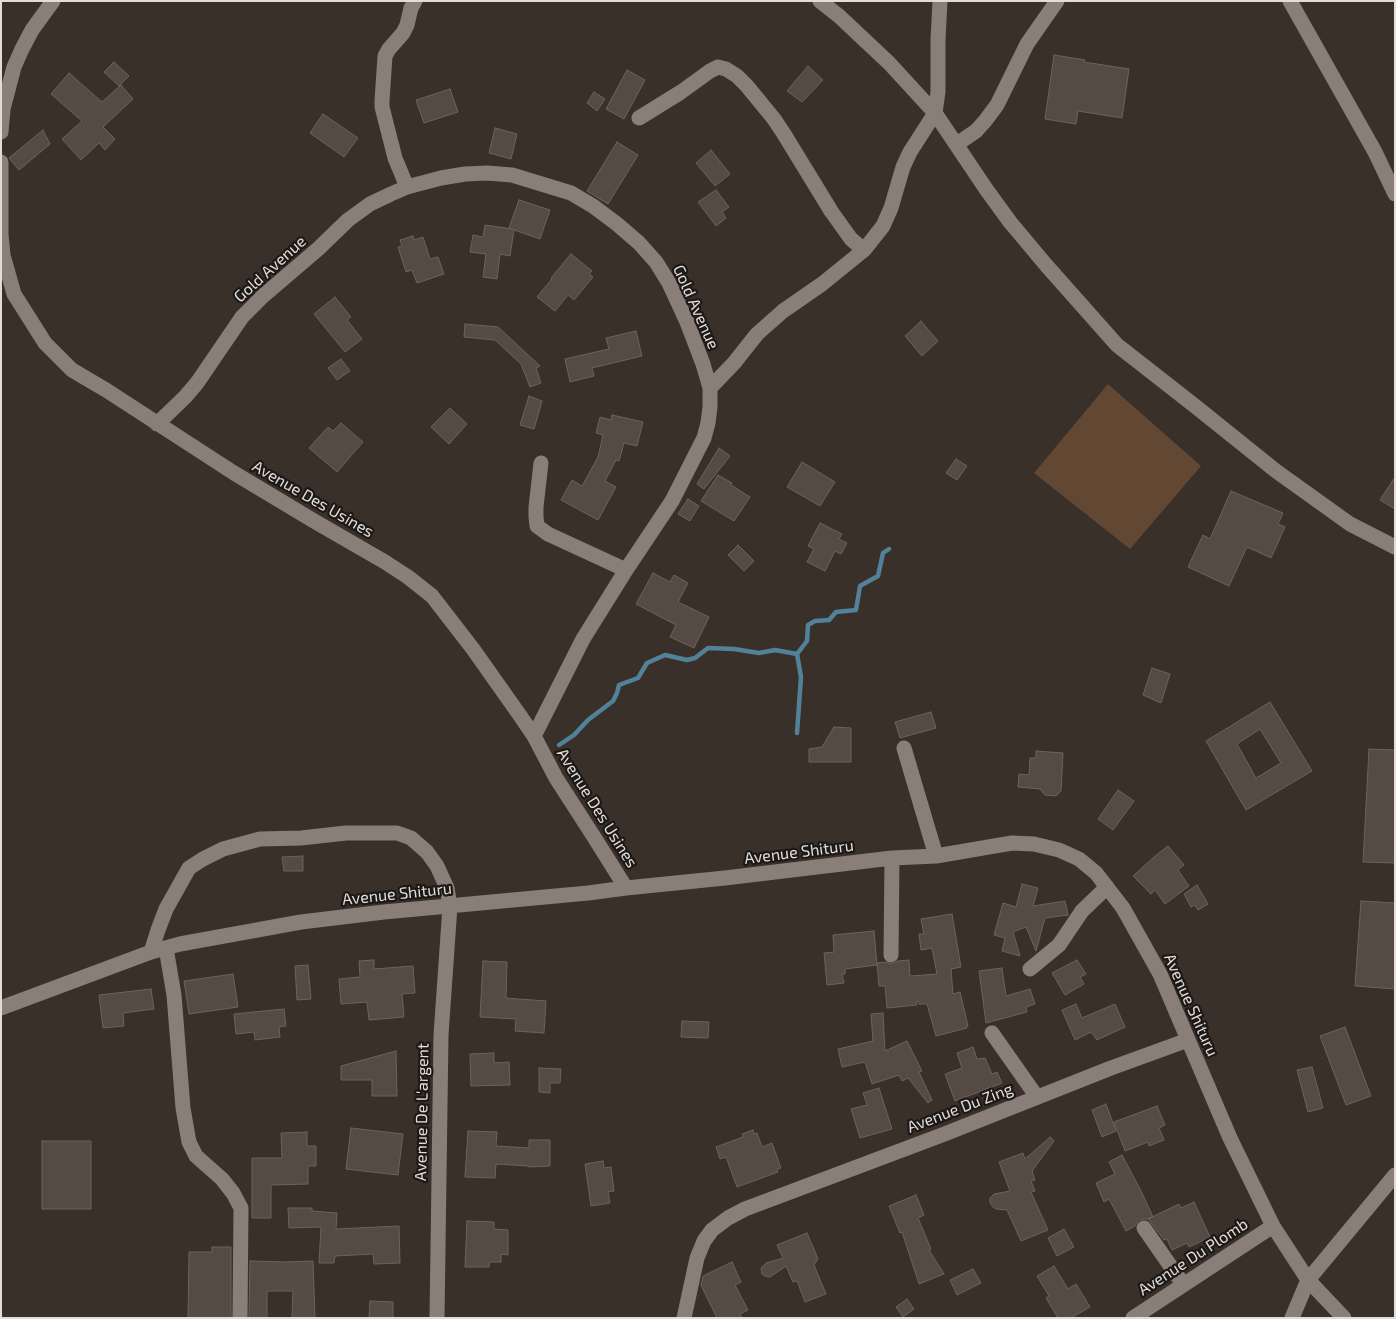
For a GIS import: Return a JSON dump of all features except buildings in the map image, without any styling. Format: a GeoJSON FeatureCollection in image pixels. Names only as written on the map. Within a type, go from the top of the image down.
{"type":"FeatureCollection","features":[{"type":"Feature","properties":{"kind":"street"},"geometry":{"type":"LineString","coordinates":[[1,132],[3,109],[14,67],[32,30],[53,1]]}},
{"type":"Feature","properties":{"kind":"street"},"geometry":{"type":"LineString","coordinates":[[407,187],[396,158],[382,101],[385,56],[407,26],[411,8],[416,1]]}},
{"type":"Feature","properties":{"kind":"street"},"geometry":{"type":"LineString","coordinates":[[820,1],[889,63],[935,113],[1010,222],[1052,273],[1117,345],[1276,471],[1350,524],[1395,548]]}},
{"type":"Feature","properties":{"kind":"street"},"geometry":{"type":"LineString","coordinates":[[710,388],[734,363],[757,334],[864,250],[884,226],[902,168],[935,113],[938,92],[940,1]]}},
{"type":"Feature","properties":{"kind":"street"},"geometry":{"type":"LineString","coordinates":[[957,144],[976,131],[986,121],[997,104],[1027,44],[1057,1]]}},
{"type":"Feature","properties":{"kind":"street"},"geometry":{"type":"LineString","coordinates":[[1290,1],[1375,152],[1395,194]]}},
{"type":"Feature","properties":{"kind":"street"},"geometry":{"type":"LineString","coordinates":[[639,118],[710,71],[718,67],[726,69],[747,86],[774,119],[831,211],[851,239],[864,250]]}},
{"type":"Feature","properties":{"kind":"street","name":"Avenue Des Usines"},"geometry":{"type":"LineString","coordinates":[[1,162],[1,234],[3,255],[14,294],[45,343],[72,370],[234,473],[385,562],[432,596],[473,648],[534,736],[556,778],[626,888]]}},
{"type":"Feature","properties":{"kind":"street","name":"Gold Avenue"},"geometry":{"type":"LineString","coordinates":[[157,424],[185,397],[242,317],[263,296],[318,249],[348,220],[370,204],[407,187],[465,174],[512,175],[571,193],[593,206],[617,224],[639,243],[656,262],[669,283],[687,322],[703,364],[710,388],[710,407],[704,438],[672,501],[583,639],[534,736]]}},
{"type":"Feature","properties":{"kind":"street"},"geometry":{"type":"LineString","coordinates":[[541,463],[536,506],[537,526],[548,534],[626,570]]}},
{"type":"Feature","properties":{"kind":"street"},"geometry":{"type":"LineString","coordinates":[[904,748],[936,856]]}},
{"type":"Feature","properties":{"kind":"street","name":"Avenue De L'argent"},"geometry":{"type":"LineString","coordinates":[[152,952],[166,908],[189,868],[223,849],[260,840],[346,834],[397,833],[411,838],[427,852],[437,866],[447,888],[450,906],[441,1036],[437,1318]]}},
{"type":"Feature","properties":{"kind":"street","name":"Avenue Shituru"},"geometry":{"type":"LineString","coordinates":[[1,1008],[152,952],[180,944],[301,922],[384,912],[588,893],[892,858],[936,856],[1012,842],[1034,844],[1059,850],[1079,859],[1096,873],[1123,908],[1160,974],[1230,1138],[1273,1226],[1308,1280],[1344,1318]]}},
{"type":"Feature","properties":{"kind":"street"},"geometry":{"type":"LineString","coordinates":[[891,955],[892,858]]}},
{"type":"Feature","properties":{"kind":"street"},"geometry":{"type":"LineString","coordinates":[[1030,969],[1059,945],[1082,911],[1107,887]]}},
{"type":"Feature","properties":{"kind":"street"},"geometry":{"type":"LineString","coordinates":[[166,948],[174,995],[184,1108],[189,1142],[196,1156],[222,1179],[233,1193],[240,1208],[240,1318]]}},
{"type":"Feature","properties":{"kind":"street"},"geometry":{"type":"LineString","coordinates":[[992,1033],[1037,1097]]}},
{"type":"Feature","properties":{"kind":"street","name":"Avenue Du Zing"},"geometry":{"type":"LineString","coordinates":[[684,1318],[697,1258],[704,1241],[712,1230],[728,1218],[745,1209],[1188,1040]]}},
{"type":"Feature","properties":{"kind":"street"},"geometry":{"type":"LineString","coordinates":[[1292,1318],[1308,1280],[1395,1175]]}},
{"type":"Feature","properties":{"kind":"street","name":"Avenue Du Plomb"},"geometry":{"type":"LineString","coordinates":[[1133,1318],[1273,1226]]}},
{"type":"Feature","properties":{"kind":"street"},"geometry":{"type":"LineString","coordinates":[[1144,1228],[1183,1284]]}},
{"type":"Feature","properties":{"kind":"shaded area"},"geometry":{"type":"Polygon","coordinates":[[[1108,384],[1201,466],[1130,549],[1034,473],[1108,384]]]}},
{"type":"Feature","properties":{"kind":"waterway"},"geometry":{"type":"LineString","coordinates":[[559,745],[574,735],[588,720],[613,701],[619,685],[638,678],[647,663],[665,655],[687,660],[695,658],[708,648],[734,649],[759,653],[775,650],[797,654],[807,641],[808,625],[815,621],[829,620],[836,612],[856,610],[860,586],[878,576],[883,553],[889,549]]}},
{"type":"Feature","properties":{"kind":"waterway"},"geometry":{"type":"LineString","coordinates":[[797,654],[801,677],[797,733]]}}]}
